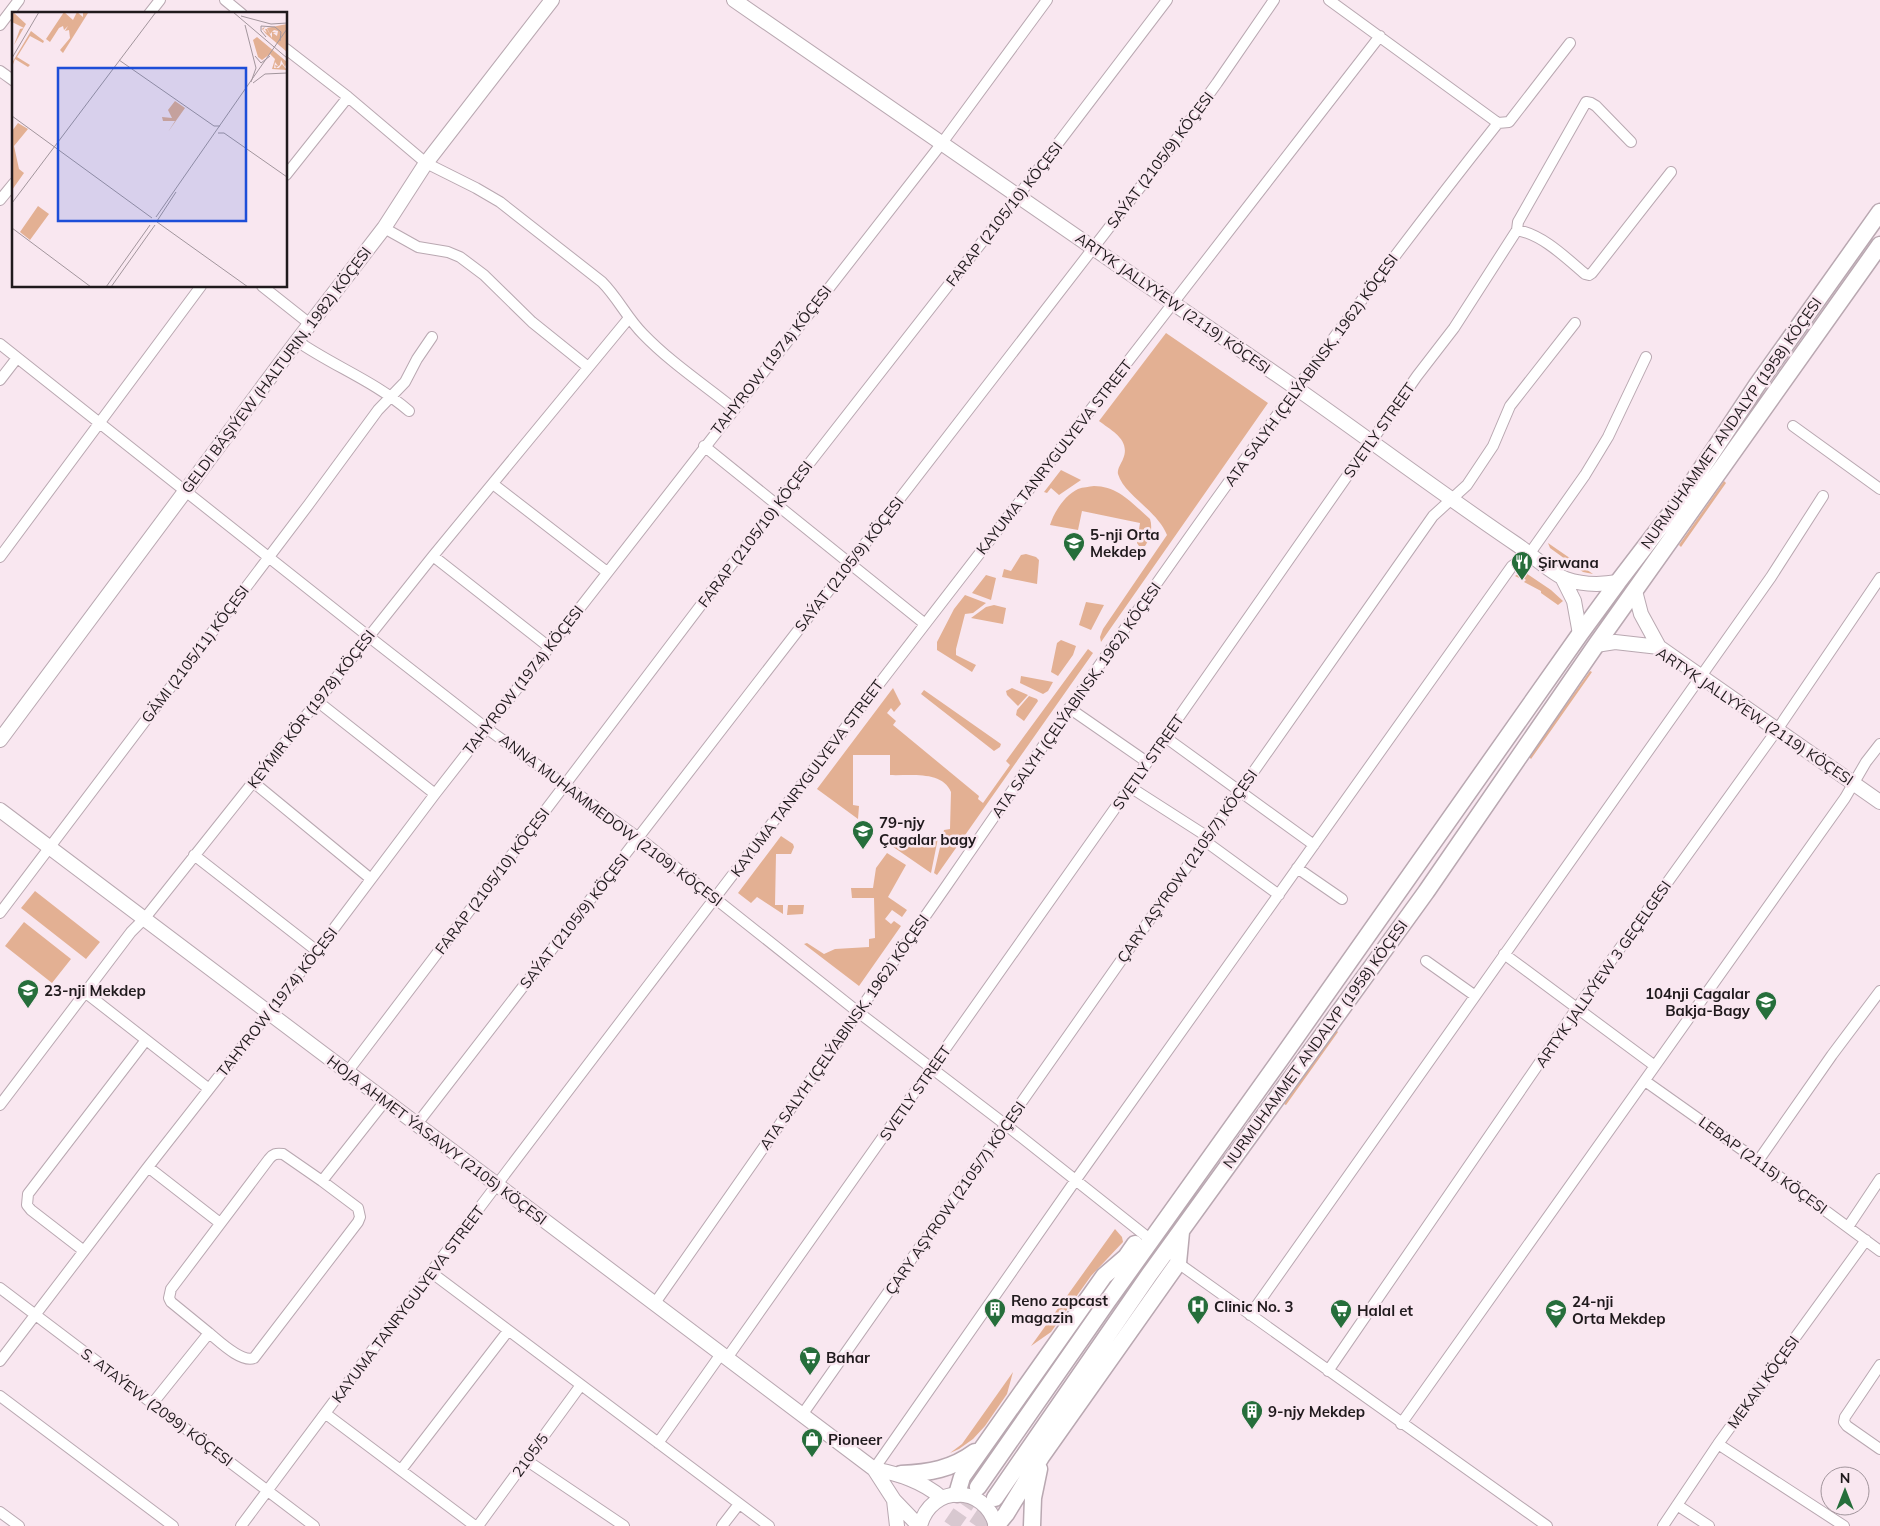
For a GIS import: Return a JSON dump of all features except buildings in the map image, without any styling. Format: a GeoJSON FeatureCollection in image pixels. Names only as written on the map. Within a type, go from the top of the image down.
{"type":"FeatureCollection","features":[{"type":"Feature","properties":{"kind":"main road","name":"NURMUHAMMET ANDALYP (1958) KÖÇESI"},"geometry":{"type":"LineString","coordinates":[[978,1487],[1147,1237],[1164,1222],[1580,634],[1680,500],[1757,385],[1880,212]]}},
{"type":"Feature","properties":{"kind":"main road","name":"NURMUHAMMET ANDALYP (1958) KÖÇESI"},"geometry":{"type":"LineString","coordinates":[[995,1498],[1149,1275],[1426,892],[1596,645],[1880,245]]}},
{"type":"Feature","properties":{"kind":"main road"},"geometry":{"type":"LineString","coordinates":[[996,1526],[1006,1514],[1041,1457],[1178,1262],[1181,1230]]}},
{"type":"Feature","properties":{"kind":"main road"},"geometry":{"type":"LineString","coordinates":[[949,1496],[1104,1276],[1147,1237]]}},
{"type":"Feature","properties":{"kind":"main road"},"geometry":{"type":"LineString","coordinates":[[1149,1275],[1150,1302]]}},
{"type":"Feature","properties":{"kind":"main road"},"geometry":{"type":"LineString","coordinates":[[1125,1311],[1150,1302]]}},
{"type":"Feature","properties":{"kind":"main road"},"geometry":{"type":"LineString","coordinates":[[901,1474],[942,1469],[964,1460],[983,1447]]}},
{"type":"Feature","properties":{"kind":"main road"},"geometry":{"type":"LineString","coordinates":[[1032,1526],[1033,1498],[1041,1457]]}},
{"type":"Feature","properties":{"kind":"street"},"geometry":{"type":"LineString","coordinates":[[0,25],[19,0]]}},
{"type":"Feature","properties":{"kind":"street"},"geometry":{"type":"LineString","coordinates":[[151,12],[160,0]]}},
{"type":"Feature","properties":{"kind":"street"},"geometry":{"type":"LineString","coordinates":[[225,0],[240,12]]}},
{"type":"Feature","properties":{"kind":"street","name":"GELDI BÄŞIÝEW (HALTURIN, 1982) KÖÇESI"},"geometry":{"type":"LineString","coordinates":[[0,740],[310,324],[384,228],[426,163],[552,0]]}},
{"type":"Feature","properties":{"kind":"street","name":"ARTYK JALLYÝEW (2119) KÖÇESI"},"geometry":{"type":"LineString","coordinates":[[734,0],[1296,388],[1450,500],[1530,553],[1563,579],[1602,585],[1618,582]]}},
{"type":"Feature","properties":{"kind":"street","name":"TAHYROW (1974) KÖÇESI"},"geometry":{"type":"LineString","coordinates":[[0,1361],[148,1167],[269,1014],[435,794],[704,446],[942,143],[1047,0]]}},
{"type":"Feature","properties":{"kind":"street","name":"FARAP (2105/10) KÖÇESI"},"geometry":{"type":"LineString","coordinates":[[348,1071],[776,506],[1018,196],[1167,0]]}},
{"type":"Feature","properties":{"kind":"street","name":"SAÝAT (2105/9) KÖÇESI"},"geometry":{"type":"LineString","coordinates":[[417,1124],[848,564],[1094,249],[1173,144],[1274,0]]}},
{"type":"Feature","properties":{"kind":"street"},"geometry":{"type":"LineString","coordinates":[[1329,0],[1498,123]]}},
{"type":"Feature","properties":{"kind":"street","name":"KAYUMA TANRYGULYEVA STREET"},"geometry":{"type":"LineString","coordinates":[[241,1526],[496,1185],[716,897],[1380,36]]}},
{"type":"Feature","properties":{"kind":"street","name":"ATA SALYH (ÇELÝABINSK, 1962) KÖÇESI"},"geometry":{"type":"LineString","coordinates":[[654,1303],[1069,708],[1296,388],[1417,225],[1498,123],[1509,122],[1570,43]]}},
{"type":"Feature","properties":{"kind":"street"},"geometry":{"type":"LineString","coordinates":[[288,51],[348,97],[426,163],[476,188],[513,212],[602,282],[615,294],[629,318],[655,346],[734,408]]}},
{"type":"Feature","properties":{"kind":"street"},"geometry":{"type":"LineString","coordinates":[[0,71],[12,80]]}},
{"type":"Feature","properties":{"kind":"street"},"geometry":{"type":"LineString","coordinates":[[288,172],[348,97]]}},
{"type":"Feature","properties":{"kind":"street","name":"SVETLY STREET"},"geometry":{"type":"LineString","coordinates":[[658,1443],[724,1356],[932,1069],[1417,376],[1454,328],[1517,230],[1518,222],[1586,102],[1596,106],[1631,142]]}},
{"type":"Feature","properties":{"kind":"street"},"geometry":{"type":"LineString","coordinates":[[1517,230],[1529,232],[1560,253],[1585,274],[1589,275],[1671,172]]}},
{"type":"Feature","properties":{"kind":"street"},"geometry":{"type":"LineString","coordinates":[[0,200],[12,185]]}},
{"type":"Feature","properties":{"kind":"street"},"geometry":{"type":"LineString","coordinates":[[384,228],[418,247],[460,256],[484,275],[532,322],[588,367]]}},
{"type":"Feature","properties":{"kind":"street"},"geometry":{"type":"LineString","coordinates":[[0,558],[200,288]]}},
{"type":"Feature","properties":{"kind":"street"},"geometry":{"type":"LineString","coordinates":[[265,288],[310,324]]}},
{"type":"Feature","properties":{"kind":"street","name":"KEÝMIR KÖR (1978) KÖÇESI"},"geometry":{"type":"LineString","coordinates":[[0,1105],[131,932],[145,918],[368,636],[629,318]]}},
{"type":"Feature","properties":{"kind":"street","name":"ÇARY AŞYROW (2105/7) KÖÇESI"},"geometry":{"type":"LineString","coordinates":[[802,1415],[1433,516],[1468,485],[1493,446],[1510,406],[1575,323]]}},
{"type":"Feature","properties":{"kind":"street","name":"GÄMI (2105/11) KÖÇESI"},"geometry":{"type":"LineString","coordinates":[[0,913],[378,410],[405,382],[417,359],[432,337]]}},
{"type":"Feature","properties":{"kind":"street"},"geometry":{"type":"LineString","coordinates":[[297,342],[325,360],[391,395],[409,411]]}},
{"type":"Feature","properties":{"kind":"street","name":"ANNA MUHAMMEDOW (2109) KÖÇESI"},"geometry":{"type":"LineString","coordinates":[[0,344],[186,490],[267,558],[486,728],[639,838],[716,897],[858,1012],[1006,1125],[1147,1237]]}},
{"type":"Feature","properties":{"kind":"street"},"geometry":{"type":"LineString","coordinates":[[874,1469],[1075,1181],[1512,566],[1530,553],[1585,474],[1608,437],[1646,357]]}},
{"type":"Feature","properties":{"kind":"street"},"geometry":{"type":"LineString","coordinates":[[0,380],[17,358]]}},
{"type":"Feature","properties":{"kind":"street"},"geometry":{"type":"LineString","coordinates":[[1793,426],[1880,488]]}},
{"type":"Feature","properties":{"kind":"street"},"geometry":{"type":"LineString","coordinates":[[704,446],[848,564],[925,624]]}},
{"type":"Feature","properties":{"kind":"street"},"geometry":{"type":"LineString","coordinates":[[493,484],[607,572]]}},
{"type":"Feature","properties":{"kind":"street"},"geometry":{"type":"LineString","coordinates":[[1250,1315],[1474,995],[1772,577],[1823,496]]}},
{"type":"Feature","properties":{"kind":"street"},"geometry":{"type":"LineString","coordinates":[[433,556],[549,647]]}},
{"type":"Feature","properties":{"kind":"street","name":"ARTYK JALLYÝEW 3 GEÇELGESI"},"geometry":{"type":"LineString","coordinates":[[1328,1371],[1576,1008],[1777,730],[1880,578]]}},
{"type":"Feature","properties":{"kind":"street"},"geometry":{"type":"LineString","coordinates":[[1563,579],[1574,600],[1580,634]]}},
{"type":"Feature","properties":{"kind":"street"},"geometry":{"type":"LineString","coordinates":[[1635,591],[1641,614],[1659,647]]}},
{"type":"Feature","properties":{"kind":"street","name":"ARTYK JALLYÝEW (2119) KÖÇESI"},"geometry":{"type":"LineString","coordinates":[[1596,645],[1615,642],[1659,647],[1880,802]]}},
{"type":"Feature","properties":{"kind":"street"},"geometry":{"type":"LineString","coordinates":[[317,701],[435,794]]}},
{"type":"Feature","properties":{"kind":"street"},"geometry":{"type":"LineString","coordinates":[[1069,708],[1147,762]]}},
{"type":"Feature","properties":{"kind":"street"},"geometry":{"type":"LineString","coordinates":[[1165,737],[1314,845]]}},
{"type":"Feature","properties":{"kind":"street"},"geometry":{"type":"LineString","coordinates":[[1401,1424],[1845,798],[1880,744]]}},
{"type":"Feature","properties":{"kind":"street"},"geometry":{"type":"LineString","coordinates":[[253,782],[371,879]]}},
{"type":"Feature","properties":{"kind":"street"},"geometry":{"type":"LineString","coordinates":[[1130,787],[1207,839],[1279,895]]}},
{"type":"Feature","properties":{"kind":"street","name":"HOJA AHMET ÝASAWY (2105) KÖÇESI"},"geometry":{"type":"LineString","coordinates":[[0,810],[874,1469],[894,1500],[920,1526]]}},
{"type":"Feature","properties":{"kind":"street"},"geometry":{"type":"LineString","coordinates":[[194,855],[317,951]]}},
{"type":"Feature","properties":{"kind":"street"},"geometry":{"type":"LineString","coordinates":[[1297,868],[1342,900]]}},
{"type":"Feature","properties":{"kind":"street"},"geometry":{"type":"LineString","coordinates":[[1504,954],[1655,1066]]}},
{"type":"Feature","properties":{"kind":"street"},"geometry":{"type":"LineString","coordinates":[[1426,962],[1474,995]]}},
{"type":"Feature","properties":{"kind":"street"},"geometry":{"type":"LineString","coordinates":[[1758,1161],[1832,1055],[1880,991]]}},
{"type":"Feature","properties":{"kind":"street"},"geometry":{"type":"LineString","coordinates":[[86,993],[209,1089]]}},
{"type":"Feature","properties":{"kind":"street"},"geometry":{"type":"LineString","coordinates":[[84,1251],[31,1210],[27,1205],[28,1194],[146,1040]]}},
{"type":"Feature","properties":{"kind":"street","name":"LEBAP (2115) KÖÇESI"},"geometry":{"type":"LineString","coordinates":[[1645,1081],[1880,1251]]}},
{"type":"Feature","properties":{"kind":"street"},"geometry":{"type":"LineString","coordinates":[[322,1181],[385,1101]]}},
{"type":"Feature","properties":{"kind":"street"},"geometry":{"type":"LineString","coordinates":[[277,1153],[283,1154],[322,1181],[358,1208],[360,1217],[254,1358],[249,1360],[240,1357],[174,1306],[169,1298],[171,1288],[272,1155],[277,1153]]}},
{"type":"Feature","properties":{"kind":"street"},"geometry":{"type":"LineString","coordinates":[[148,1167],[220,1223]]}},
{"type":"Feature","properties":{"kind":"street"},"geometry":{"type":"LineString","coordinates":[[1848,1227],[1880,1179]]}},
{"type":"Feature","properties":{"kind":"street","name":"MEKAN KÖÇESI"},"geometry":{"type":"LineString","coordinates":[[1663,1526],[1718,1444],[1866,1240]]}},
{"type":"Feature","properties":{"kind":"street"},"geometry":{"type":"LineString","coordinates":[[1178,1262],[1401,1424],[1547,1526]]}},
{"type":"Feature","properties":{"kind":"street"},"geometry":{"type":"LineString","coordinates":[[432,1273],[769,1526]]}},
{"type":"Feature","properties":{"kind":"street","name":"S. ATAÝEW (2099) KÖÇESI"},"geometry":{"type":"LineString","coordinates":[[0,1288],[314,1526]]}},
{"type":"Feature","properties":{"kind":"street"},"geometry":{"type":"LineString","coordinates":[[401,1470],[508,1331]]}},
{"type":"Feature","properties":{"kind":"street"},"geometry":{"type":"LineString","coordinates":[[152,1404],[209,1333]]}},
{"type":"Feature","properties":{"kind":"street"},"geometry":{"type":"LineString","coordinates":[[1880,1365],[1845,1417],[1844,1422],[1880,1449]]}},
{"type":"Feature","properties":{"kind":"street","name":"2105/5"},"geometry":{"type":"LineString","coordinates":[[477,1526],[581,1385]]}},
{"type":"Feature","properties":{"kind":"street"},"geometry":{"type":"LineString","coordinates":[[0,1396],[173,1526]]}},
{"type":"Feature","properties":{"kind":"street"},"geometry":{"type":"LineString","coordinates":[[326,1414],[477,1526]]}},
{"type":"Feature","properties":{"kind":"street"},"geometry":{"type":"LineString","coordinates":[[1718,1444],[1844,1526]]}},
{"type":"Feature","properties":{"kind":"street"},"geometry":{"type":"LineString","coordinates":[[526,1460],[624,1526]]}},
{"type":"Feature","properties":{"kind":"street","name":"HOJA AHMET ÝASAWY (2105) KÖÇESI"},"geometry":{"type":"LineString","coordinates":[[874,1469],[901,1474],[949,1496],[971,1497],[984,1505],[993,1517],[996,1526]]}},
{"type":"Feature","properties":{"kind":"street"},"geometry":{"type":"LineString","coordinates":[[920,1526],[930,1506],[949,1496]]}},
{"type":"Feature","properties":{"kind":"street"},"geometry":{"type":"LineString","coordinates":[[894,1500],[897,1526]]}},
{"type":"Feature","properties":{"kind":"street"},"geometry":{"type":"LineString","coordinates":[[722,1526],[738,1504]]}},
{"type":"Feature","properties":{"kind":"street"},"geometry":{"type":"LineString","coordinates":[[1677,1505],[1709,1526]]}},
{"type":"Feature","properties":{"kind":"street"},"geometry":{"type":"LineString","coordinates":[[0,1512],[15,1525]]}},
{"type":"Feature","properties":{"kind":"shaded area"},"geometry":{"type":"Polygon","coordinates":[[[1166,333],[1268,403],[1101,642],[1100,637],[1103,629],[1167,535],[1156,518],[1121,482],[1118,472],[1125,452],[1124,446],[1114,432],[1099,421],[1166,333]]]}},
{"type":"Feature","properties":{"kind":"shaded area"},"geometry":{"type":"Polygon","coordinates":[[[1061,470],[1081,480],[1059,495],[1051,488],[1047,493],[1044,492],[1061,470]]]}},
{"type":"Feature","properties":{"kind":"shaded area"},"geometry":{"type":"Polygon","coordinates":[[[1724,481],[1726,483],[1681,547],[1679,545],[1724,481]]]}},
{"type":"Feature","properties":{"kind":"shaded area"},"geometry":{"type":"Polygon","coordinates":[[[1094,486],[1118,492],[1150,519],[1150,533],[1145,546],[1139,546],[1137,543],[1140,523],[1082,511],[1078,530],[1050,525],[1057,509],[1069,495],[1078,489],[1094,486]]]}},
{"type":"Feature","properties":{"kind":"shaded area"},"geometry":{"type":"Polygon","coordinates":[[[1548,543],[1593,574],[1583,572],[1550,548],[1548,543]]]}},
{"type":"Feature","properties":{"kind":"shaded area"},"geometry":{"type":"Polygon","coordinates":[[[1026,554],[1039,560],[1037,584],[1002,577],[1004,569],[1011,571],[1021,555],[1026,554]]]}},
{"type":"Feature","properties":{"kind":"shaded area"},"geometry":{"type":"Polygon","coordinates":[[[1523,571],[1551,590],[1563,601],[1558,605],[1541,593],[1541,591],[1524,582],[1526,580],[1521,576],[1519,578],[1515,576],[1523,571]]]}},
{"type":"Feature","properties":{"kind":"shaded area"},"geometry":{"type":"Polygon","coordinates":[[[986,575],[996,578],[991,600],[972,593],[986,575]]]}},
{"type":"Feature","properties":{"kind":"shaded area"},"geometry":{"type":"Polygon","coordinates":[[[965,595],[986,603],[973,613],[965,614],[956,649],[956,655],[976,665],[972,672],[937,650],[937,642],[954,609],[965,595]]]}},
{"type":"Feature","properties":{"kind":"shaded area"},"geometry":{"type":"Polygon","coordinates":[[[1086,602],[1104,605],[1091,630],[1079,625],[1086,602]]]}},
{"type":"Feature","properties":{"kind":"shaded area"},"geometry":{"type":"Polygon","coordinates":[[[994,605],[1006,608],[1003,624],[971,618],[986,607],[994,605]]]}},
{"type":"Feature","properties":{"kind":"shaded area"},"geometry":{"type":"Polygon","coordinates":[[[1061,640],[1076,646],[1073,655],[1058,676],[1051,672],[1057,643],[1061,640]]]}},
{"type":"Feature","properties":{"kind":"shaded area"},"geometry":{"type":"Polygon","coordinates":[[[1088,649],[1093,653],[937,875],[934,873],[944,830],[950,829],[951,792],[947,785],[933,777],[890,775],[890,755],[853,755],[853,805],[859,806],[858,819],[817,789],[893,688],[901,704],[894,712],[891,708],[887,713],[896,721],[893,725],[979,796],[978,799],[983,803],[1010,765],[1006,761],[1088,649]]]}},
{"type":"Feature","properties":{"kind":"shaded area"},"geometry":{"type":"Polygon","coordinates":[[[1590,671],[1592,672],[1531,759],[1529,757],[1590,671]]]}},
{"type":"Feature","properties":{"kind":"shaded area"},"geometry":{"type":"Polygon","coordinates":[[[1021,676],[1053,682],[1048,691],[1043,694],[1020,683],[1021,676]]]}},
{"type":"Feature","properties":{"kind":"shaded area"},"geometry":{"type":"Polygon","coordinates":[[[1012,688],[1028,695],[1018,706],[1007,695],[1006,691],[1012,688]]]}},
{"type":"Feature","properties":{"kind":"shaded area"},"geometry":{"type":"Polygon","coordinates":[[[924,690],[1001,744],[1000,747],[994,751],[921,694],[924,690]]]}},
{"type":"Feature","properties":{"kind":"shaded area"},"geometry":{"type":"Polygon","coordinates":[[[1029,696],[1038,701],[1024,721],[1016,715],[1017,710],[1029,696]]]}},
{"type":"Feature","properties":{"kind":"shaded area"},"geometry":{"type":"Polygon","coordinates":[[[781,836],[793,844],[794,847],[791,854],[776,854],[775,905],[783,905],[783,914],[757,897],[751,903],[738,893],[781,836]]]}},
{"type":"Feature","properties":{"kind":"shaded area"},"geometry":{"type":"Polygon","coordinates":[[[894,837],[938,838],[931,873],[886,842],[894,837]]]}},
{"type":"Feature","properties":{"kind":"shaded area"},"geometry":{"type":"Polygon","coordinates":[[[887,853],[906,865],[888,897],[907,910],[902,917],[892,910],[885,919],[891,924],[894,921],[901,926],[859,986],[804,944],[807,943],[824,954],[835,949],[869,947],[869,939],[875,938],[874,898],[852,898],[851,888],[873,888],[876,868],[887,853]]]}},
{"type":"Feature","properties":{"kind":"shaded area"},"geometry":{"type":"Polygon","coordinates":[[[35,891],[100,942],[86,959],[21,908],[35,891]]]}},
{"type":"Feature","properties":{"kind":"shaded area"},"geometry":{"type":"Polygon","coordinates":[[[788,905],[804,905],[803,914],[787,915],[788,905]]]}},
{"type":"Feature","properties":{"kind":"shaded area"},"geometry":{"type":"Polygon","coordinates":[[[24,922],[71,959],[52,983],[5,946],[24,922]]]}},
{"type":"Feature","properties":{"kind":"shaded area"},"geometry":{"type":"Polygon","coordinates":[[[1336,1030],[1338,1032],[1286,1105],[1284,1104],[1336,1030]]]}},
{"type":"Feature","properties":{"kind":"shaded area"},"geometry":{"type":"Polygon","coordinates":[[[1115,1229],[1122,1237],[1123,1242],[1091,1276],[1051,1332],[1031,1346],[1115,1229]]]}},
{"type":"Feature","properties":{"kind":"shaded area"},"geometry":{"type":"Polygon","coordinates":[[[1013,1372],[1007,1394],[985,1426],[973,1439],[950,1453],[962,1444],[1013,1372]]]}},
{"type":"Feature","properties":{"kind":"tunnel"},"geometry":{"type":"LineString","coordinates":[[951,1526],[978,1487]]}},
{"type":"Feature","properties":{"kind":"tunnel"},"geometry":{"type":"LineString","coordinates":[[976,1526],[995,1498]]}},
{"type":"Feature","properties":{"kind":"place","name":"5-nji Orta Mekdep"},"geometry":{"type":"Point","coordinates":[1074,562]}},
{"type":"Feature","properties":{"kind":"place","name":"Şirwana"},"geometry":{"type":"Point","coordinates":[1522,581]}},
{"type":"Feature","properties":{"kind":"place","name":"79-njy Çagalar bagy"},"geometry":{"type":"Point","coordinates":[863,850]}},
{"type":"Feature","properties":{"kind":"place","name":"23-nji Mekdep"},"geometry":{"type":"Point","coordinates":[28,1009]}},
{"type":"Feature","properties":{"kind":"place","name":"104nji Cagalar Bakja-Bagy"},"geometry":{"type":"Point","coordinates":[1766,1021]}},
{"type":"Feature","properties":{"kind":"place","name":"Clinic No. 3"},"geometry":{"type":"Point","coordinates":[1198,1325]}},
{"type":"Feature","properties":{"kind":"place","name":"Reno zapcast magazin"},"geometry":{"type":"Point","coordinates":[995,1328]}},
{"type":"Feature","properties":{"kind":"place","name":"Halal et"},"geometry":{"type":"Point","coordinates":[1341,1329]}},
{"type":"Feature","properties":{"kind":"place","name":"24-nji Orta Mekdep"},"geometry":{"type":"Point","coordinates":[1556,1329]}},
{"type":"Feature","properties":{"kind":"place","name":"Bahar"},"geometry":{"type":"Point","coordinates":[810,1376]}},
{"type":"Feature","properties":{"kind":"place","name":"9-njy Mekdep"},"geometry":{"type":"Point","coordinates":[1252,1430]}},
{"type":"Feature","properties":{"kind":"place","name":"Pioneer"},"geometry":{"type":"Point","coordinates":[812,1458]}}]}
